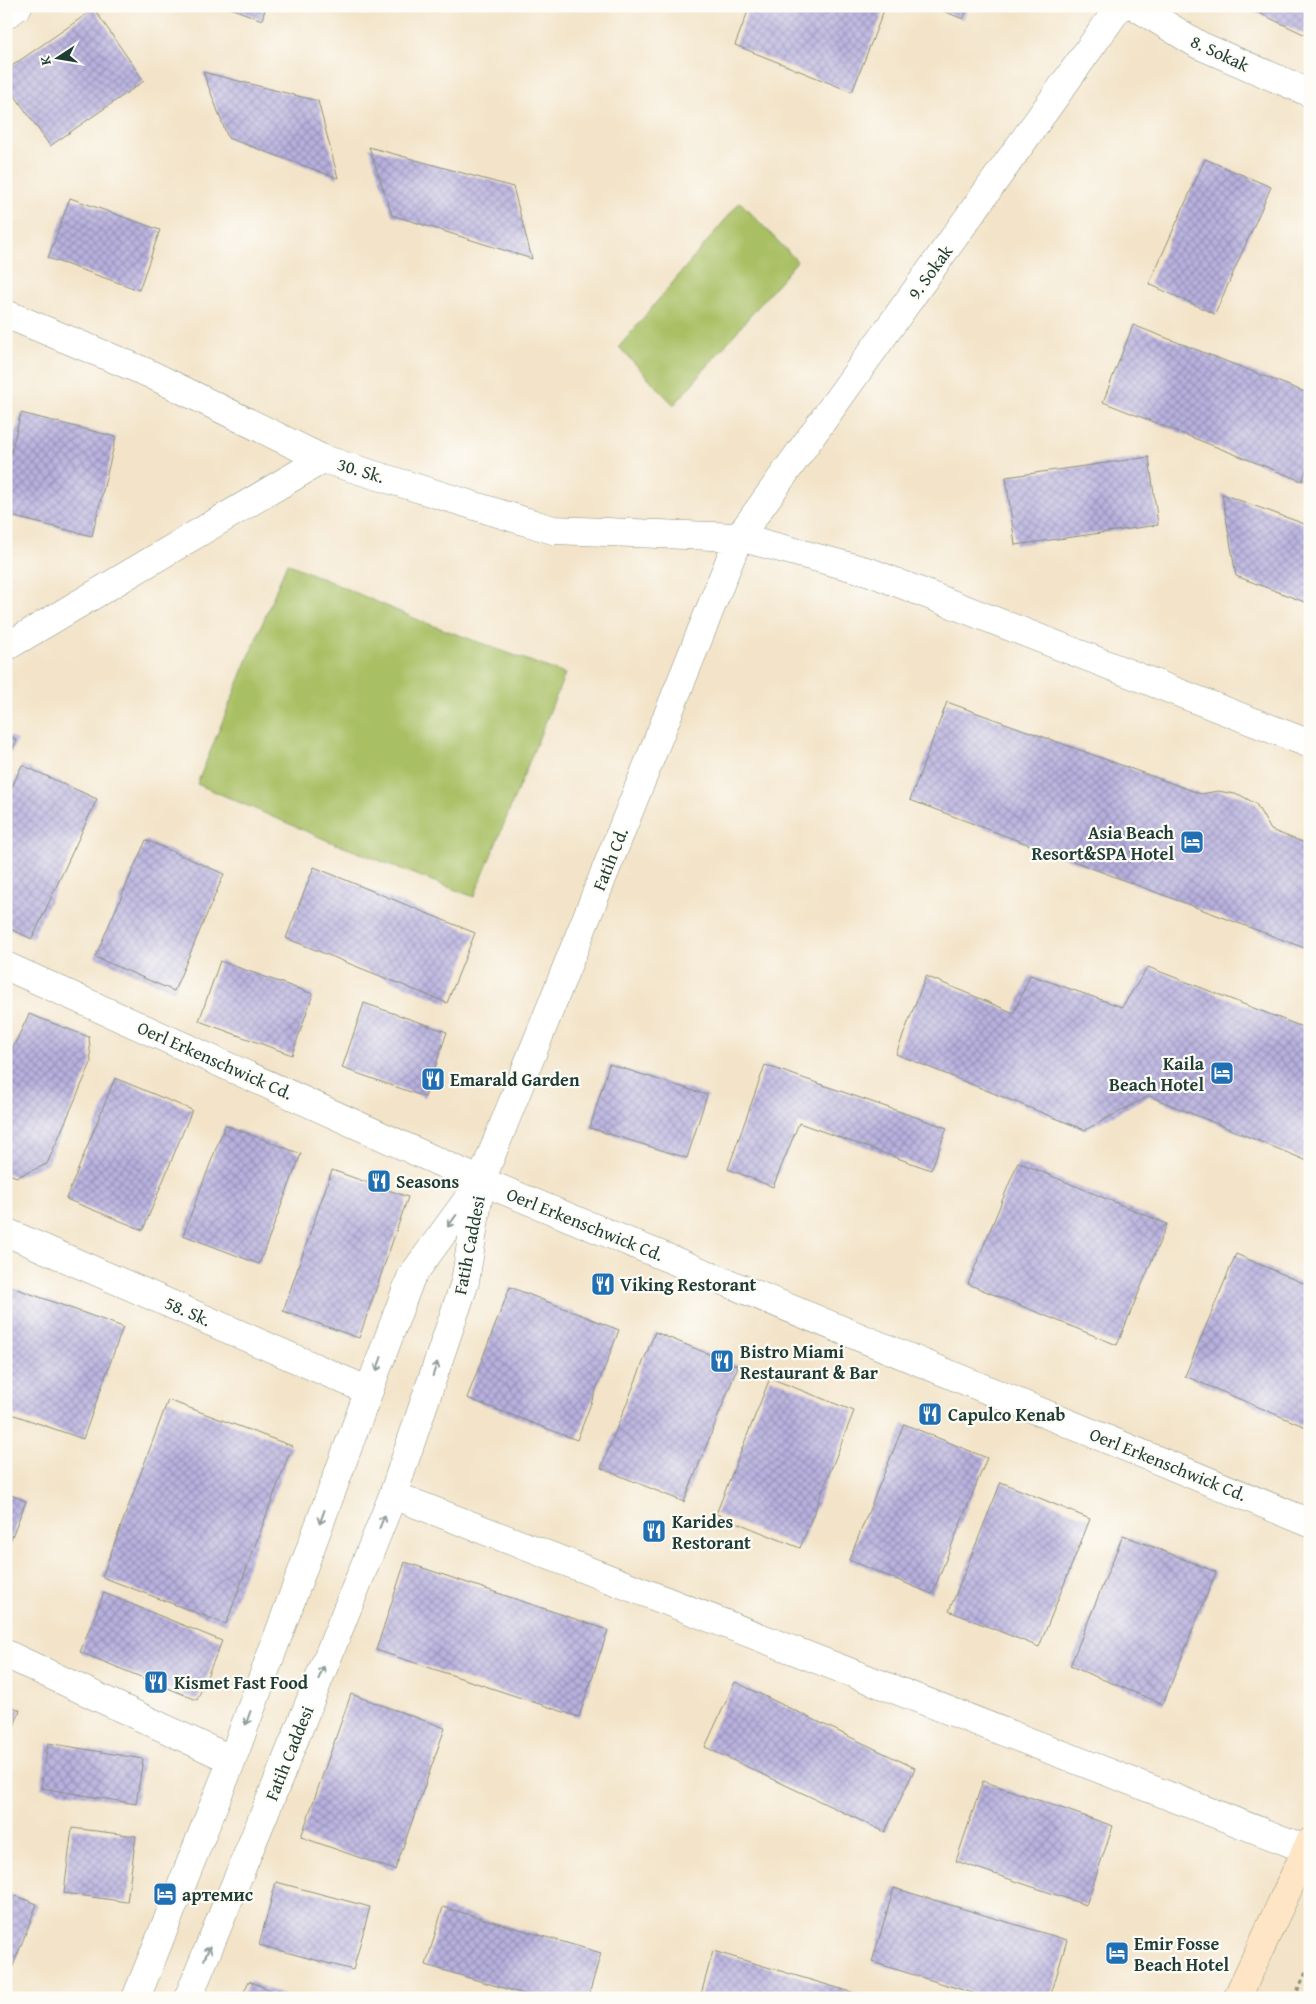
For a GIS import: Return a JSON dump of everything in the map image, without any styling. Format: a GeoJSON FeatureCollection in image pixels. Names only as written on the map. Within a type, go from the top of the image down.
{"type":"FeatureCollection","features":[{"type":"Feature","properties":{"kind":"main road"},"geometry":{"type":"LineString","coordinates":[[1237,1998],[1308,1845]]}},
{"type":"Feature","properties":{"kind":"street"},"geometry":{"type":"LineString","coordinates":[[6,15],[18,6]]}},
{"type":"Feature","properties":{"kind":"street","name":"9. Sokak"},"geometry":{"type":"LineString","coordinates":[[739,537],[1120,6]]}},
{"type":"Feature","properties":{"kind":"street","name":"8. Sokak"},"geometry":{"type":"LineString","coordinates":[[1135,6],[1199,45],[1310,93]]}},
{"type":"Feature","properties":{"kind":"street","name":"30. Sk."},"geometry":{"type":"LineString","coordinates":[[6,314],[148,373],[323,459],[553,530],[739,537],[870,572],[1310,744]]}},
{"type":"Feature","properties":{"kind":"street"},"geometry":{"type":"LineString","coordinates":[[6,647],[323,459]]}},
{"type":"Feature","properties":{"kind":"street","name":"Fatih Cd."},"geometry":{"type":"LineString","coordinates":[[481,1181],[739,537]]}},
{"type":"Feature","properties":{"kind":"street","name":"Oerl Erkenschwick Cd."},"geometry":{"type":"LineString","coordinates":[[6,966],[481,1181],[1310,1523]]}},
{"type":"Feature","properties":{"kind":"street","name":"Fatih Caddesi"},"geometry":{"type":"LineString","coordinates":[[136,1998],[232,1760],[411,1277],[481,1181]]}},
{"type":"Feature","properties":{"kind":"street","name":"Fatih Caddesi"},"geometry":{"type":"LineString","coordinates":[[188,1998],[283,1769],[393,1495],[465,1282],[481,1181]]}},
{"type":"Feature","properties":{"kind":"street","name":"58. Sk."},"geometry":{"type":"LineString","coordinates":[[6,1232],[369,1391]]}},
{"type":"Feature","properties":{"kind":"street"},"geometry":{"type":"LineString","coordinates":[[393,1495],[1308,1845]]}},
{"type":"Feature","properties":{"kind":"street"},"geometry":{"type":"LineString","coordinates":[[6,1654],[232,1760]]}},
{"type":"Feature","properties":{"kind":"path"},"geometry":{"type":"LineString","coordinates":[[1294,1998],[1310,1964]]}},
{"type":"Feature","properties":{"kind":"path"},"geometry":{"type":"LineString","coordinates":[[1306,1998],[1310,1990]]}},
{"type":"Feature","properties":{"kind":"green space"},"geometry":{"type":"Polygon","coordinates":[[[740,202],[797,261],[674,405],[619,347],[740,202]]]}},
{"type":"Feature","properties":{"kind":"green space"},"geometry":{"type":"Polygon","coordinates":[[[287,563],[421,621],[565,674],[474,897],[331,842],[197,784],[287,563]]]}},
{"type":"Feature","properties":{"kind":"building"},"geometry":{"type":"Polygon","coordinates":[[[225,6],[266,6],[262,20],[225,6]]]}},
{"type":"Feature","properties":{"kind":"building"},"geometry":{"type":"Polygon","coordinates":[[[750,6],[875,6],[884,10],[852,92],[735,45],[750,6]]]}},
{"type":"Feature","properties":{"kind":"building"},"geometry":{"type":"Polygon","coordinates":[[[931,6],[969,6],[963,19],[931,6]]]}},
{"type":"Feature","properties":{"kind":"building"},"geometry":{"type":"Polygon","coordinates":[[[1244,6],[1310,6],[1310,37],[1244,6]]]}},
{"type":"Feature","properties":{"kind":"building"},"geometry":{"type":"Polygon","coordinates":[[[94,9],[144,81],[50,146],[6,83],[6,70],[94,9]]]}},
{"type":"Feature","properties":{"kind":"building"},"geometry":{"type":"Polygon","coordinates":[[[203,72],[318,101],[338,178],[228,138],[203,72]]]}},
{"type":"Feature","properties":{"kind":"building"},"geometry":{"type":"Polygon","coordinates":[[[369,147],[513,187],[532,259],[392,215],[369,147]]]}},
{"type":"Feature","properties":{"kind":"building"},"geometry":{"type":"Polygon","coordinates":[[[1205,159],[1271,187],[1215,314],[1149,284],[1205,159]]]}},
{"type":"Feature","properties":{"kind":"building"},"geometry":{"type":"Polygon","coordinates":[[[70,198],[160,230],[139,290],[48,258],[70,198]]]}},
{"type":"Feature","properties":{"kind":"building"},"geometry":{"type":"Polygon","coordinates":[[[1133,325],[1310,394],[1310,462],[1302,481],[1103,402],[1133,325]]]}},
{"type":"Feature","properties":{"kind":"building"},"geometry":{"type":"Polygon","coordinates":[[[21,413],[116,437],[92,536],[6,515],[6,472],[21,413]]]}},
{"type":"Feature","properties":{"kind":"building"},"geometry":{"type":"Polygon","coordinates":[[[1149,457],[1158,525],[1015,545],[1006,477],[1149,457]]]}},
{"type":"Feature","properties":{"kind":"building"},"geometry":{"type":"Polygon","coordinates":[[[1222,494],[1310,526],[1310,604],[1236,576],[1222,494]]]}},
{"type":"Feature","properties":{"kind":"building","name":"Asia Beach Resort&SPA Hotel"},"geometry":{"type":"Polygon","coordinates":[[[947,702],[1201,794],[1218,791],[1240,795],[1256,804],[1271,830],[1310,845],[1310,950],[910,800],[947,702]]]}},
{"type":"Feature","properties":{"kind":"building"},"geometry":{"type":"Polygon","coordinates":[[[6,734],[17,740],[6,762],[6,734]]]}},
{"type":"Feature","properties":{"kind":"building"},"geometry":{"type":"Polygon","coordinates":[[[22,765],[97,799],[32,939],[6,927],[6,800],[22,765]]]}},
{"type":"Feature","properties":{"kind":"building"},"geometry":{"type":"Polygon","coordinates":[[[146,840],[224,874],[174,991],[95,957],[146,840]]]}},
{"type":"Feature","properties":{"kind":"building"},"geometry":{"type":"Polygon","coordinates":[[[314,867],[475,933],[447,1003],[286,938],[314,867]]]}},
{"type":"Feature","properties":{"kind":"building"},"geometry":{"type":"Polygon","coordinates":[[[220,961],[313,994],[292,1055],[199,1021],[220,961]]]}},
{"type":"Feature","properties":{"kind":"building"},"geometry":{"type":"Polygon","coordinates":[[[1148,967],[1310,1030],[1310,1162],[1149,1096],[1085,1130],[896,1054],[926,976],[1014,1013],[1030,975],[1122,1007],[1148,967]]]}},
{"type":"Feature","properties":{"kind":"building"},"geometry":{"type":"Polygon","coordinates":[[[364,1003],[447,1032],[425,1097],[342,1068],[364,1003]]]}},
{"type":"Feature","properties":{"kind":"building"},"geometry":{"type":"Polygon","coordinates":[[[29,1014],[89,1037],[91,1063],[47,1164],[17,1177],[6,1173],[6,1062],[29,1014]]]}},
{"type":"Feature","properties":{"kind":"building"},"geometry":{"type":"Polygon","coordinates":[[[609,1064],[707,1095],[687,1158],[590,1128],[609,1064]]]}},
{"type":"Feature","properties":{"kind":"building"},"geometry":{"type":"Polygon","coordinates":[[[765,1065],[947,1128],[931,1170],[799,1123],[773,1187],[728,1169],[765,1065]]]}},
{"type":"Feature","properties":{"kind":"building"},"geometry":{"type":"Polygon","coordinates":[[[115,1078],[192,1110],[143,1230],[66,1199],[115,1078]]]}},
{"type":"Feature","properties":{"kind":"building"},"geometry":{"type":"Polygon","coordinates":[[[225,1125],[301,1154],[259,1264],[183,1235],[225,1125]]]}},
{"type":"Feature","properties":{"kind":"building"},"geometry":{"type":"Polygon","coordinates":[[[1018,1162],[1167,1224],[1117,1345],[968,1284],[1018,1162]]]}},
{"type":"Feature","properties":{"kind":"building"},"geometry":{"type":"Polygon","coordinates":[[[332,1170],[408,1197],[359,1338],[283,1311],[332,1170]]]}},
{"type":"Feature","properties":{"kind":"building"},"geometry":{"type":"Polygon","coordinates":[[[1236,1254],[1310,1286],[1310,1424],[1308,1428],[1185,1376],[1236,1254]]]}},
{"type":"Feature","properties":{"kind":"building"},"geometry":{"type":"Polygon","coordinates":[[[6,1285],[123,1327],[83,1439],[6,1412],[6,1285]]]}},
{"type":"Feature","properties":{"kind":"building"},"geometry":{"type":"Polygon","coordinates":[[[510,1287],[619,1330],[577,1440],[467,1398],[510,1287]]]}},
{"type":"Feature","properties":{"kind":"building"},"geometry":{"type":"Polygon","coordinates":[[[655,1332],[738,1366],[684,1502],[601,1468],[655,1332]]]}},
{"type":"Feature","properties":{"kind":"building"},"geometry":{"type":"Polygon","coordinates":[[[770,1378],[854,1411],[800,1548],[716,1514],[770,1378]]]}},
{"type":"Feature","properties":{"kind":"building"},"geometry":{"type":"Polygon","coordinates":[[[168,1400],[292,1446],[226,1624],[102,1577],[168,1400]]]}},
{"type":"Feature","properties":{"kind":"building"},"geometry":{"type":"Polygon","coordinates":[[[904,1424],[987,1458],[932,1594],[849,1560],[904,1424]]]}},
{"type":"Feature","properties":{"kind":"building"},"geometry":{"type":"Polygon","coordinates":[[[1001,1482],[1090,1519],[1039,1647],[949,1611],[1001,1482]]]}},
{"type":"Feature","properties":{"kind":"building"},"geometry":{"type":"Polygon","coordinates":[[[6,1493],[26,1501],[6,1552],[6,1493]]]}},
{"type":"Feature","properties":{"kind":"building"},"geometry":{"type":"Polygon","coordinates":[[[1123,1535],[1216,1572],[1163,1704],[1070,1666],[1123,1535]]]}},
{"type":"Feature","properties":{"kind":"building"},"geometry":{"type":"Polygon","coordinates":[[[405,1562],[608,1630],[579,1717],[376,1650],[405,1562]]]}},
{"type":"Feature","properties":{"kind":"building"},"geometry":{"type":"Polygon","coordinates":[[[104,1593],[222,1641],[197,1700],[80,1652],[104,1593]]]}},
{"type":"Feature","properties":{"kind":"building"},"geometry":{"type":"Polygon","coordinates":[[[735,1682],[915,1768],[885,1832],[705,1747],[735,1682]]]}},
{"type":"Feature","properties":{"kind":"building"},"geometry":{"type":"Polygon","coordinates":[[[351,1694],[445,1728],[395,1870],[301,1837],[351,1694]]]}},
{"type":"Feature","properties":{"kind":"building"},"geometry":{"type":"Polygon","coordinates":[[[6,1704],[20,1710],[6,1748],[6,1704]]]}},
{"type":"Feature","properties":{"kind":"building"},"geometry":{"type":"Polygon","coordinates":[[[48,1743],[143,1759],[136,1804],[41,1788],[48,1743]]]}},
{"type":"Feature","properties":{"kind":"building"},"geometry":{"type":"Polygon","coordinates":[[[983,1781],[1113,1826],[1086,1905],[956,1861],[983,1781]]]}},
{"type":"Feature","properties":{"kind":"building"},"geometry":{"type":"Polygon","coordinates":[[[72,1828],[136,1836],[127,1902],[64,1893],[72,1828]]]}},
{"type":"Feature","properties":{"kind":"building"},"geometry":{"type":"Polygon","coordinates":[[[276,1882],[370,1907],[353,1970],[259,1945],[276,1882]]]}},
{"type":"Feature","properties":{"kind":"building"},"geometry":{"type":"Polygon","coordinates":[[[894,1888],[1067,1940],[1050,1998],[989,1998],[872,1962],[894,1888]]]}},
{"type":"Feature","properties":{"kind":"building"},"geometry":{"type":"Polygon","coordinates":[[[6,1892],[37,1904],[10,1974],[6,1973],[6,1892]]]}},
{"type":"Feature","properties":{"kind":"building"},"geometry":{"type":"Polygon","coordinates":[[[443,1907],[601,1953],[588,1998],[537,1998],[426,1965],[443,1907]]]}},
{"type":"Feature","properties":{"kind":"building"},"geometry":{"type":"Polygon","coordinates":[[[713,1951],[868,1997],[868,1998],[700,1998],[713,1951]]]}},
{"type":"Feature","properties":{"kind":"building"},"geometry":{"type":"Polygon","coordinates":[[[249,1981],[290,1998],[241,1998],[249,1981]]]}},
{"type":"Feature","properties":{"kind":"place","name":"Asia Beach Resort&SPA Hotel"},"geometry":{"type":"Point","coordinates":[1192,842]}},
{"type":"Feature","properties":{"kind":"place","name":"Kaila Beach Hotel"},"geometry":{"type":"Point","coordinates":[1222,1073]}},
{"type":"Feature","properties":{"kind":"place","name":"Emarald Garden"},"geometry":{"type":"Point","coordinates":[433,1079]}},
{"type":"Feature","properties":{"kind":"place","name":"Seasons"},"geometry":{"type":"Point","coordinates":[379,1181]}},
{"type":"Feature","properties":{"kind":"place","name":"Viking Restorant"},"geometry":{"type":"Point","coordinates":[603,1284]}},
{"type":"Feature","properties":{"kind":"place","name":"Bistro Miami Restaurant & Bar"},"geometry":{"type":"Point","coordinates":[722,1361]}},
{"type":"Feature","properties":{"kind":"place","name":"Capulco Kenab"},"geometry":{"type":"Point","coordinates":[930,1414]}},
{"type":"Feature","properties":{"kind":"place","name":"Karides Restorant"},"geometry":{"type":"Point","coordinates":[654,1531]}},
{"type":"Feature","properties":{"kind":"place","name":"Kismet Fast Food"},"geometry":{"type":"Point","coordinates":[156,1682]}},
{"type":"Feature","properties":{"kind":"place","name":"артемис"},"geometry":{"type":"Point","coordinates":[165,1894]}},
{"type":"Feature","properties":{"kind":"place","name":"Emir Fosse Beach Hotel"},"geometry":{"type":"Point","coordinates":[1117,1953]}}]}
